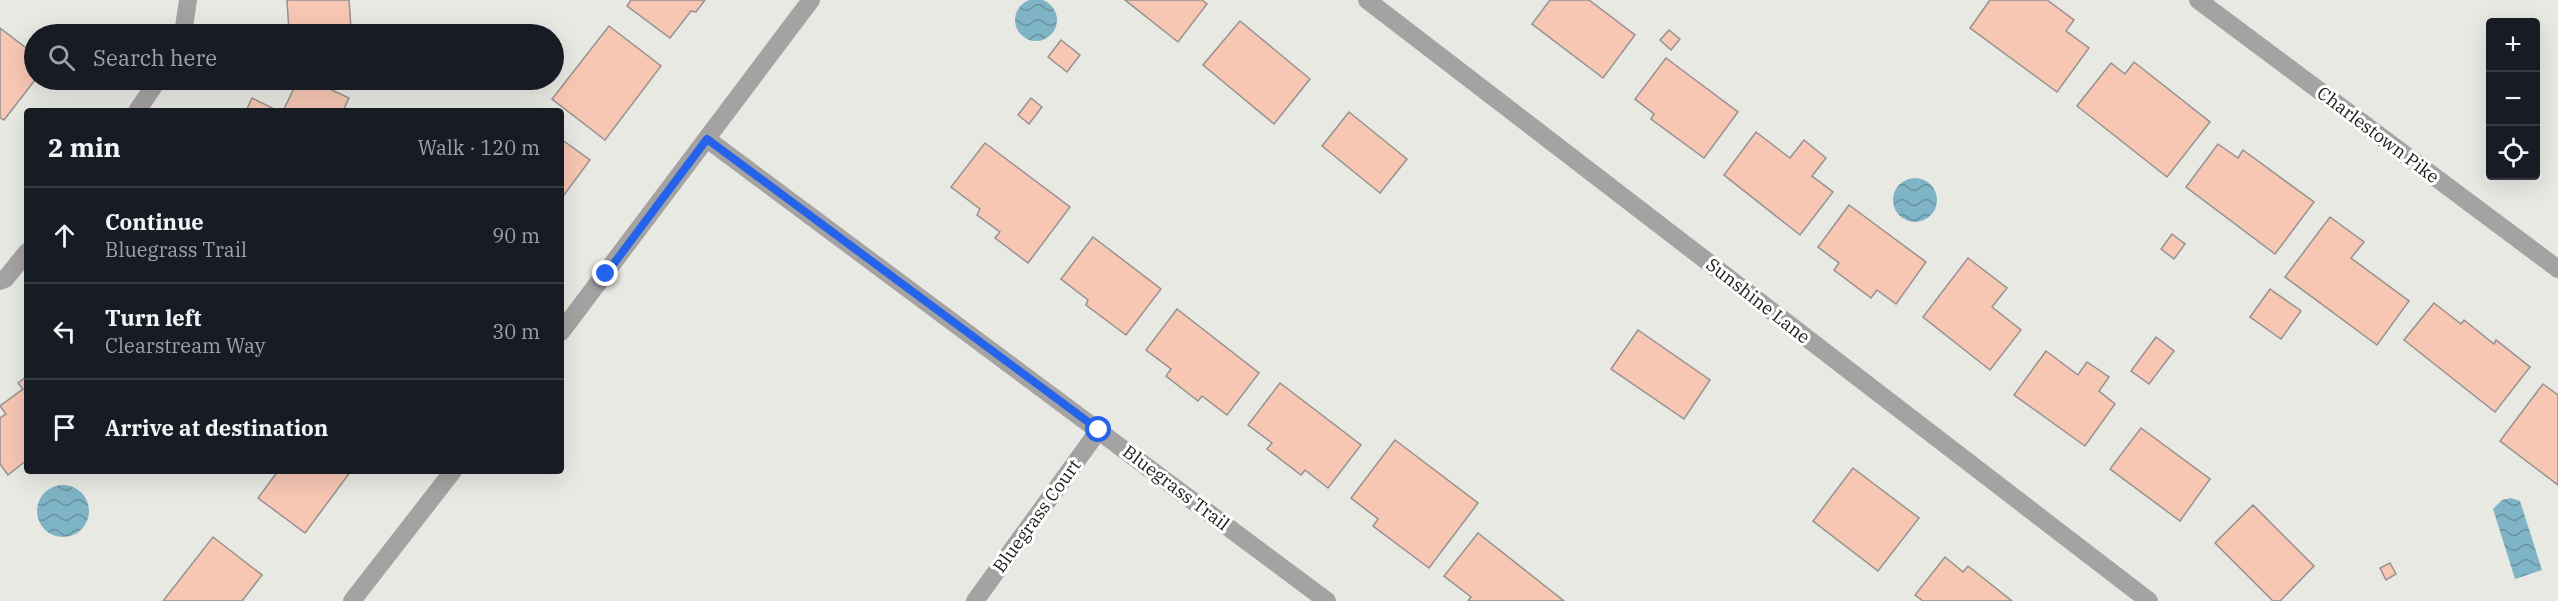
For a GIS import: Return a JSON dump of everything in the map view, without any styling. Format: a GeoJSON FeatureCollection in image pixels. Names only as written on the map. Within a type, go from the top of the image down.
{"type":"FeatureCollection","features":[{"type":"Feature","properties":{"kind":"street"},"geometry":{"type":"LineString","coordinates":[[184,24],[188,0]]}},
{"type":"Feature","properties":{"kind":"street"},"geometry":{"type":"LineString","coordinates":[[564,328],[811,0]]}},
{"type":"Feature","properties":{"kind":"street","name":"Sunshine Lane"},"geometry":{"type":"LineString","coordinates":[[1367,0],[2149,601]]}},
{"type":"Feature","properties":{"kind":"street","name":"Charlestown Pike"},"geometry":{"type":"LineString","coordinates":[[2198,0],[2558,268]]}},
{"type":"Feature","properties":{"kind":"street"},"geometry":{"type":"LineString","coordinates":[[139,108],[151,90]]}},
{"type":"Feature","properties":{"kind":"street","name":"Bluegrass Trail"},"geometry":{"type":"LineString","coordinates":[[707,139],[1327,601]]}},
{"type":"Feature","properties":{"kind":"street"},"geometry":{"type":"LineString","coordinates":[[0,281],[5,279],[24,256]]}},
{"type":"Feature","properties":{"kind":"street","name":"Bluegrass Court"},"geometry":{"type":"LineString","coordinates":[[975,601],[1099,430]]}},
{"type":"Feature","properties":{"kind":"street"},"geometry":{"type":"LineString","coordinates":[[352,601],[451,474]]}},
{"type":"Feature","properties":{"kind":"water"},"geometry":{"type":"Polygon","coordinates":[[[1036,-1],[1051,5],[1057,20],[1051,35],[1036,41],[1021,35],[1015,20],[1021,5],[1036,-1]]]}},
{"type":"Feature","properties":{"kind":"water"},"geometry":{"type":"Polygon","coordinates":[[[1915,178],[1930,185],[1937,200],[1930,215],[1915,222],[1900,215],[1893,200],[1900,185],[1915,178]]]}},
{"type":"Feature","properties":{"kind":"water"},"geometry":{"type":"Polygon","coordinates":[[[58,485],[68,485],[77,489],[85,497],[89,511],[85,525],[77,533],[68,537],[58,537],[49,533],[41,525],[37,516],[37,506],[41,497],[49,489],[58,485]]]}},
{"type":"Feature","properties":{"kind":"water"},"geometry":{"type":"Polygon","coordinates":[[[2511,498],[2520,501],[2542,570],[2515,579],[2493,509],[2502,500],[2511,498]]]}},
{"type":"Feature","properties":{"kind":"building"},"geometry":{"type":"Polygon","coordinates":[[[287,0],[349,0],[351,24],[288,24],[287,0]]]}},
{"type":"Feature","properties":{"kind":"building"},"geometry":{"type":"Polygon","coordinates":[[[631,0],[705,0],[696,12],[691,11],[670,38],[627,6],[631,0]]]}},
{"type":"Feature","properties":{"kind":"building"},"geometry":{"type":"Polygon","coordinates":[[[1125,0],[1202,0],[1207,4],[1178,42],[1125,0]]]}},
{"type":"Feature","properties":{"kind":"building"},"geometry":{"type":"Polygon","coordinates":[[[1550,0],[1589,0],[1635,35],[1603,78],[1532,24],[1550,0]]]}},
{"type":"Feature","properties":{"kind":"building"},"geometry":{"type":"Polygon","coordinates":[[[1990,0],[2047,0],[2074,20],[2066,31],[2089,48],[2057,92],[1970,28],[1990,0]]]}},
{"type":"Feature","properties":{"kind":"building"},"geometry":{"type":"Polygon","coordinates":[[[1240,21],[1310,79],[1274,124],[1203,65],[1240,21]]]}},
{"type":"Feature","properties":{"kind":"building"},"geometry":{"type":"Polygon","coordinates":[[[609,26],[661,66],[605,140],[552,99],[559,90],[564,90],[564,84],[609,26]]]}},
{"type":"Feature","properties":{"kind":"building"},"geometry":{"type":"Polygon","coordinates":[[[0,28],[24,46],[24,90],[27,90],[4,120],[0,118],[0,28]]]}},
{"type":"Feature","properties":{"kind":"building"},"geometry":{"type":"Polygon","coordinates":[[[1669,30],[1680,39],[1671,50],[1660,40],[1669,30]]]}},
{"type":"Feature","properties":{"kind":"building"},"geometry":{"type":"Polygon","coordinates":[[[1061,40],[1080,55],[1067,72],[1048,57],[1061,40]]]}},
{"type":"Feature","properties":{"kind":"building"},"geometry":{"type":"Polygon","coordinates":[[[1666,58],[1738,112],[1704,158],[1651,119],[1654,114],[1635,99],[1666,58]]]}},
{"type":"Feature","properties":{"kind":"building"},"geometry":{"type":"Polygon","coordinates":[[[2134,62],[2210,122],[2167,177],[2077,106],[2111,63],[2125,74],[2134,62]]]}},
{"type":"Feature","properties":{"kind":"building"},"geometry":{"type":"Polygon","coordinates":[[[293,90],[332,90],[349,98],[344,108],[284,108],[293,90]]]}},
{"type":"Feature","properties":{"kind":"building"},"geometry":{"type":"Polygon","coordinates":[[[252,98],[272,108],[247,108],[252,98]]]}},
{"type":"Feature","properties":{"kind":"building"},"geometry":{"type":"Polygon","coordinates":[[[1031,98],[1042,107],[1029,124],[1018,115],[1031,98]]]}},
{"type":"Feature","properties":{"kind":"building"},"geometry":{"type":"Polygon","coordinates":[[[1349,112],[1407,159],[1380,193],[1322,146],[1349,112]]]}},
{"type":"Feature","properties":{"kind":"building"},"geometry":{"type":"Polygon","coordinates":[[[1756,132],[1790,158],[1804,140],[1826,158],[1812,176],[1833,192],[1800,235],[1724,175],[1756,132]]]}},
{"type":"Feature","properties":{"kind":"building"},"geometry":{"type":"Polygon","coordinates":[[[564,141],[590,160],[564,195],[564,141]]]}},
{"type":"Feature","properties":{"kind":"building"},"geometry":{"type":"Polygon","coordinates":[[[985,143],[1070,207],[1028,263],[995,238],[1000,232],[977,215],[980,209],[951,187],[985,143]]]}},
{"type":"Feature","properties":{"kind":"building"},"geometry":{"type":"Polygon","coordinates":[[[2218,144],[2238,158],[2243,150],[2314,202],[2275,254],[2186,187],[2218,144]]]}},
{"type":"Feature","properties":{"kind":"building"},"geometry":{"type":"Polygon","coordinates":[[[1849,205],[1926,262],[1896,304],[1877,290],[1871,298],[1834,270],[1839,263],[1818,247],[1849,205]]]}},
{"type":"Feature","properties":{"kind":"building"},"geometry":{"type":"Polygon","coordinates":[[[2330,217],[2364,242],[2351,258],[2409,301],[2377,345],[2285,277],[2330,217]]]}},
{"type":"Feature","properties":{"kind":"building"},"geometry":{"type":"Polygon","coordinates":[[[2172,234],[2185,244],[2174,259],[2161,249],[2172,234]]]}},
{"type":"Feature","properties":{"kind":"building"},"geometry":{"type":"Polygon","coordinates":[[[1093,237],[1161,289],[1126,335],[1086,305],[1088,300],[1061,279],[1093,237]]]}},
{"type":"Feature","properties":{"kind":"building"},"geometry":{"type":"Polygon","coordinates":[[[1968,258],[2007,288],[1992,307],[2021,330],[1990,370],[1923,317],[1968,258]]]}},
{"type":"Feature","properties":{"kind":"building"},"geometry":{"type":"Polygon","coordinates":[[[2270,289],[2301,311],[2281,339],[2250,317],[2270,289]]]}},
{"type":"Feature","properties":{"kind":"building"},"geometry":{"type":"Polygon","coordinates":[[[2434,303],[2461,324],[2464,320],[2494,344],[2496,340],[2530,367],[2495,412],[2404,340],[2434,303]]]}},
{"type":"Feature","properties":{"kind":"building"},"geometry":{"type":"Polygon","coordinates":[[[1177,309],[1259,373],[1227,415],[1202,396],[1198,401],[1166,376],[1171,369],[1146,350],[1177,309]]]}},
{"type":"Feature","properties":{"kind":"building"},"geometry":{"type":"Polygon","coordinates":[[[1638,330],[1710,380],[1684,419],[1611,369],[1638,330]]]}},
{"type":"Feature","properties":{"kind":"building"},"geometry":{"type":"Polygon","coordinates":[[[2156,337],[2174,351],[2149,384],[2131,371],[2156,337]]]}},
{"type":"Feature","properties":{"kind":"building"},"geometry":{"type":"Polygon","coordinates":[[[2046,351],[2078,375],[2087,362],[2109,377],[2099,391],[2115,404],[2085,446],[2014,395],[2046,351]]]}},
{"type":"Feature","properties":{"kind":"building"},"geometry":{"type":"Polygon","coordinates":[[[24,378],[24,462],[8,475],[0,464],[0,418],[6,414],[0,406],[23,389],[18,383],[24,378]]]}},
{"type":"Feature","properties":{"kind":"building"},"geometry":{"type":"Polygon","coordinates":[[[1280,383],[1361,445],[1328,488],[1305,470],[1301,475],[1267,449],[1272,443],[1248,425],[1280,383]]]}},
{"type":"Feature","properties":{"kind":"building"},"geometry":{"type":"Polygon","coordinates":[[[2543,384],[2558,395],[2558,485],[2500,441],[2543,384]]]}},
{"type":"Feature","properties":{"kind":"building"},"geometry":{"type":"Polygon","coordinates":[[[2141,428],[2210,479],[2180,521],[2110,469],[2141,428]]]}},
{"type":"Feature","properties":{"kind":"building"},"geometry":{"type":"Polygon","coordinates":[[[1395,440],[1478,503],[1429,568],[1373,526],[1378,519],[1351,498],[1395,440]]]}},
{"type":"Feature","properties":{"kind":"building"},"geometry":{"type":"Polygon","coordinates":[[[1853,468],[1919,518],[1878,571],[1813,521],[1853,468]]]}},
{"type":"Feature","properties":{"kind":"building"},"geometry":{"type":"Polygon","coordinates":[[[276,474],[349,474],[305,533],[258,498],[276,474]]]}},
{"type":"Feature","properties":{"kind":"building"},"geometry":{"type":"Polygon","coordinates":[[[2253,505],[2314,566],[2280,601],[2273,601],[2215,543],[2253,505]]]}},
{"type":"Feature","properties":{"kind":"building"},"geometry":{"type":"Polygon","coordinates":[[[1478,533],[1564,601],[1468,601],[1471,597],[1444,576],[1478,533]]]}},
{"type":"Feature","properties":{"kind":"building"},"geometry":{"type":"Polygon","coordinates":[[[213,537],[262,575],[242,601],[163,601],[213,537]]]}},
{"type":"Feature","properties":{"kind":"building"},"geometry":{"type":"Polygon","coordinates":[[[1945,557],[1963,572],[1968,566],[2012,601],[1923,601],[1915,595],[1945,557]]]}},
{"type":"Feature","properties":{"kind":"building"},"geometry":{"type":"Polygon","coordinates":[[[2390,563],[2396,574],[2386,580],[2380,568],[2390,563]]]}},
{"type":"Feature","properties":{"kind":"route"},"geometry":{"type":"LineString","coordinates":[[606,274],[707,139],[1099,430]]}}]}
